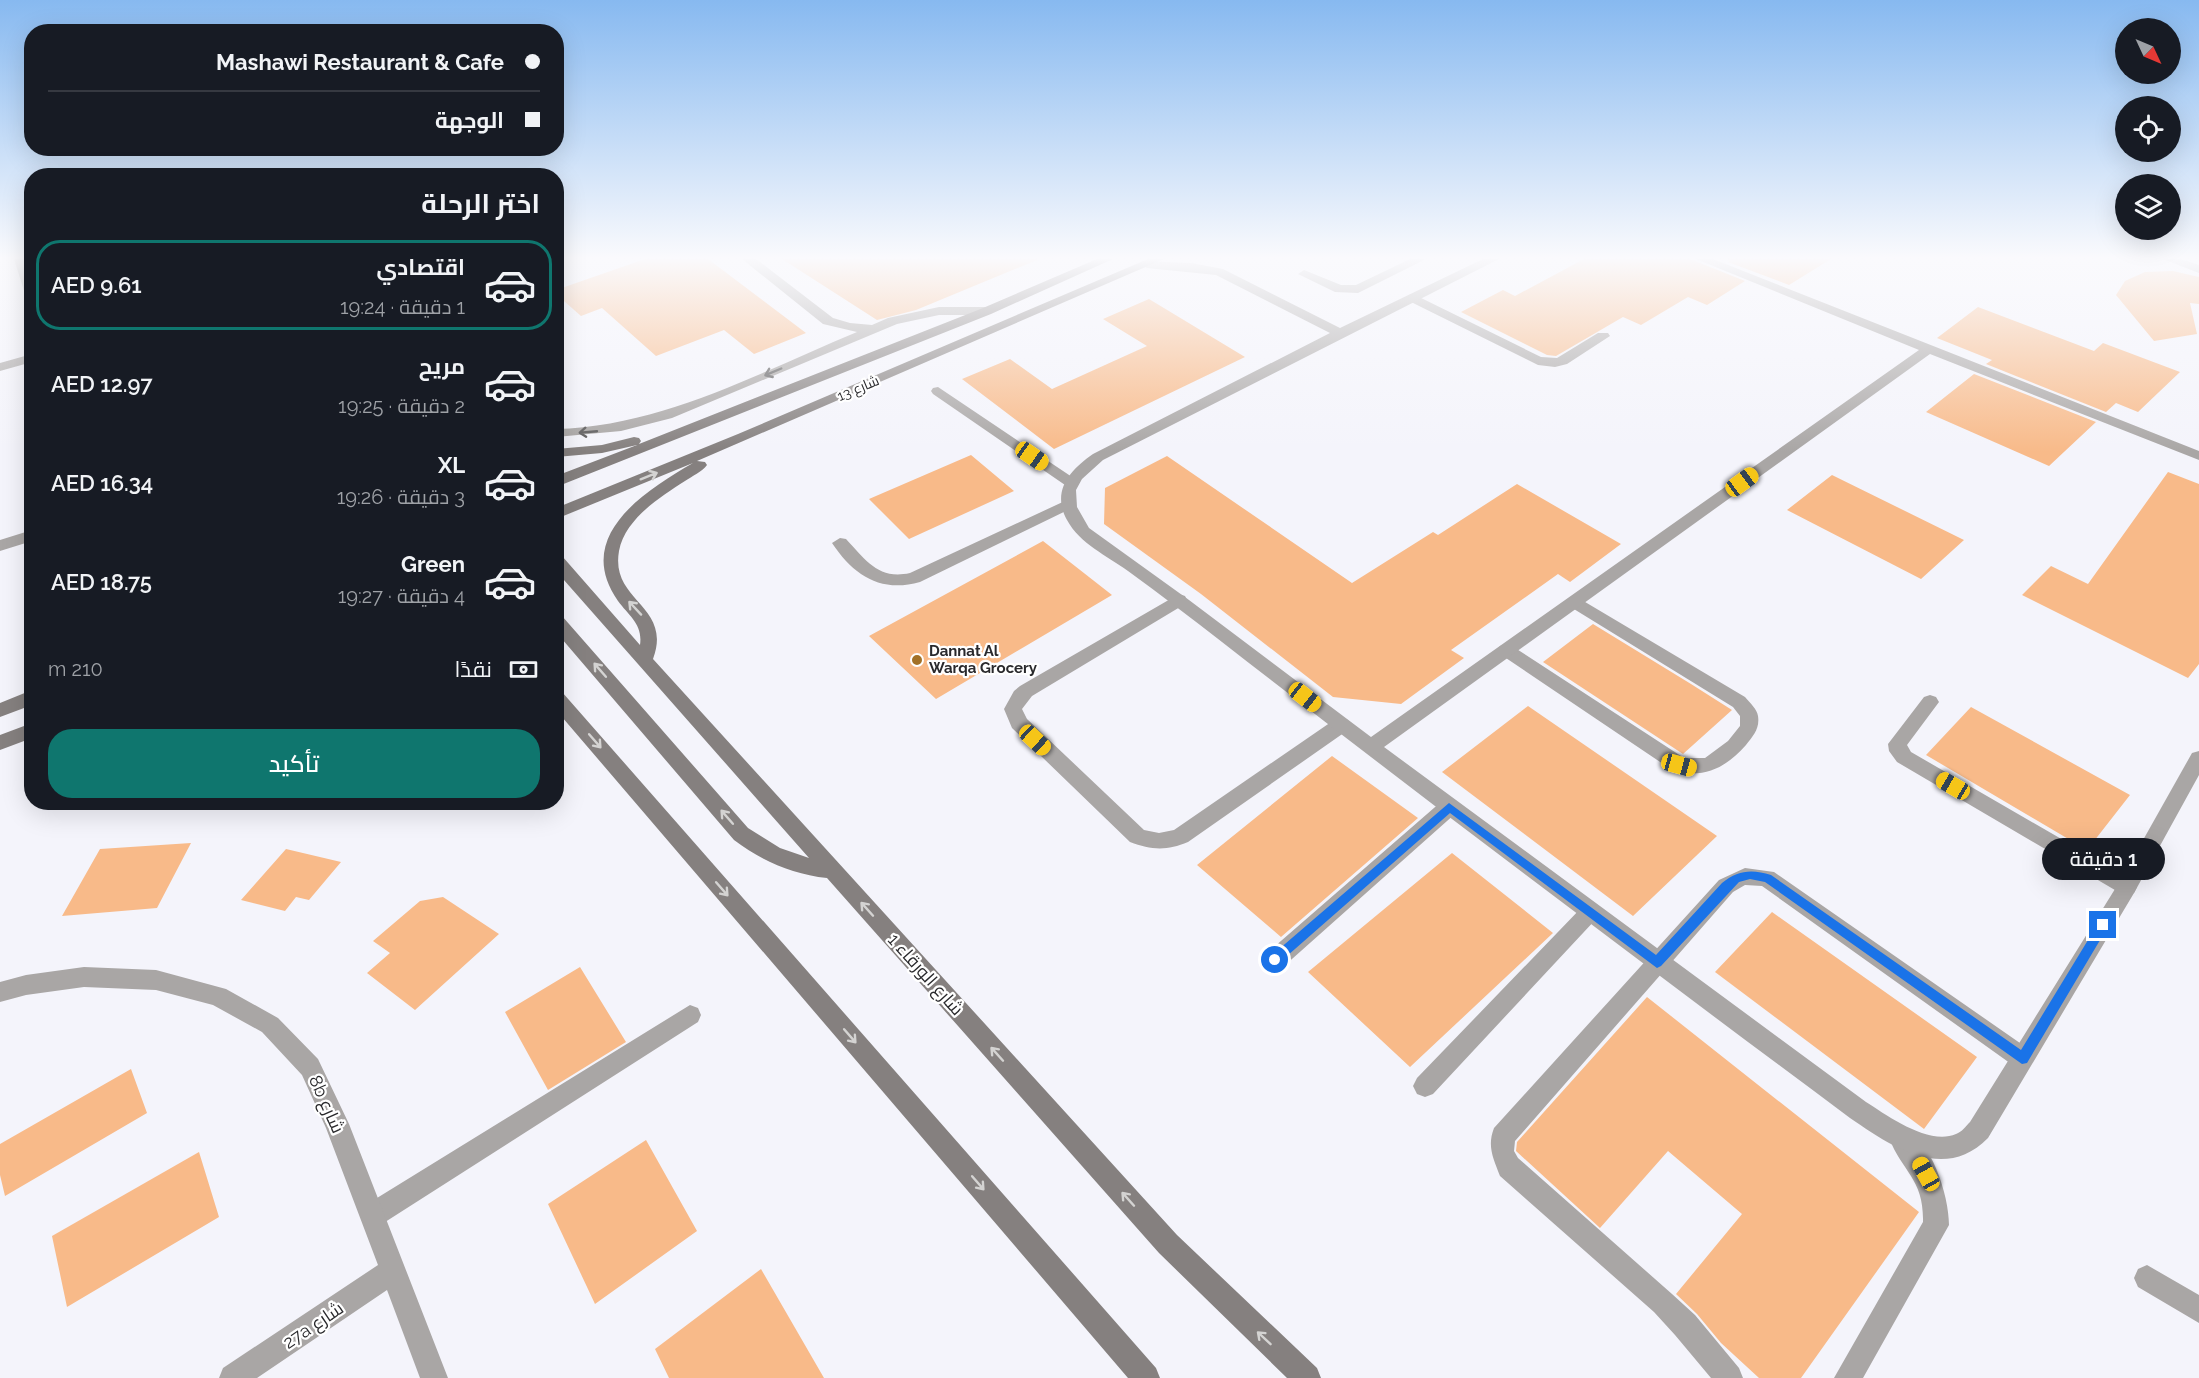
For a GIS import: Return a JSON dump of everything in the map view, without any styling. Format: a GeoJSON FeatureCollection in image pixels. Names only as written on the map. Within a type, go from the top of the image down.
{"type":"FeatureCollection","features":[{"type":"Feature","properties":{"kind":"main road","name":"شارع 13"},"geometry":{"type":"LineString","coordinates":[[564,479],[958,323]]}},
{"type":"Feature","properties":{"kind":"main road","name":"شارع 13"},"geometry":{"type":"LineString","coordinates":[[564,511],[1009,323]]}},
{"type":"Feature","properties":{"kind":"main road"},"geometry":{"type":"LineString","coordinates":[[564,452],[612,446],[683,423],[717,418]]}},
{"type":"Feature","properties":{"kind":"main road"},"geometry":{"type":"LineString","coordinates":[[644,660],[649,650],[650,629],[646,620],[624,597],[615,583],[612,570],[613,542],[633,513],[649,498],[743,437]]}},
{"type":"Feature","properties":{"kind":"main road","name":"شارع الورقاء 1"},"geometry":{"type":"LineString","coordinates":[[564,569],[1168,1244],[1307,1378]]}},
{"type":"Feature","properties":{"kind":"main road"},"geometry":{"type":"LineString","coordinates":[[564,629],[741,834],[758,848],[778,858],[801,866],[832,870]]}},
{"type":"Feature","properties":{"kind":"main road"},"geometry":{"type":"LineString","coordinates":[[0,710],[24,700]]}},
{"type":"Feature","properties":{"kind":"main road"},"geometry":{"type":"LineString","coordinates":[[564,706],[1146,1378]]}},
{"type":"Feature","properties":{"kind":"main road"},"geometry":{"type":"LineString","coordinates":[[0,743],[24,733]]}},
{"type":"Feature","properties":{"kind":"street"},"geometry":{"type":"LineString","coordinates":[[812,355],[827,334],[828,323]]}},
{"type":"Feature","properties":{"kind":"street"},"geometry":{"type":"LineString","coordinates":[[836,323],[873,329]]}},
{"type":"Feature","properties":{"kind":"street"},"geometry":{"type":"LineString","coordinates":[[564,432],[618,429],[652,421],[890,323]]}},
{"type":"Feature","properties":{"kind":"street"},"geometry":{"type":"LineString","coordinates":[[1321,323],[1340,333]]}},
{"type":"Feature","properties":{"kind":"street"},"geometry":{"type":"LineString","coordinates":[[1360,323],[1098,457],[1081,468],[1070,482],[1067,493],[1067,505],[1074,520],[1087,534],[1179,600],[1449,807],[1849,1103],[1901,1138],[1933,1148],[1962,1145],[1979,1130],[2127,887],[2199,758]]}},
{"type":"Feature","properties":{"kind":"street"},"geometry":{"type":"LineString","coordinates":[[1463,323],[1538,361],[1555,363],[1603,336]]}},
{"type":"Feature","properties":{"kind":"street"},"geometry":{"type":"LineString","coordinates":[[1863,323],[2199,456]]}},
{"type":"Feature","properties":{"kind":"street"},"geometry":{"type":"LineString","coordinates":[[1370,747],[1928,349]]}},
{"type":"Feature","properties":{"kind":"street"},"geometry":{"type":"LineString","coordinates":[[0,367],[24,360]]}},
{"type":"Feature","properties":{"kind":"street"},"geometry":{"type":"LineString","coordinates":[[938,391],[1070,482]]}},
{"type":"Feature","properties":{"kind":"street"},"geometry":{"type":"LineString","coordinates":[[840,543],[877,579],[888,583],[901,582],[914,578],[1067,505]]}},
{"type":"Feature","properties":{"kind":"street"},"geometry":{"type":"LineString","coordinates":[[0,546],[24,538]]}},
{"type":"Feature","properties":{"kind":"street"},"geometry":{"type":"LineString","coordinates":[[1179,600],[1026,691],[1020,696],[1013,709],[1019,723],[1137,836],[1164,843],[1181,836],[1341,725]]}},
{"type":"Feature","properties":{"kind":"street"},"geometry":{"type":"LineString","coordinates":[[1506,650],[1679,765],[1694,769],[1706,767],[1715,762],[1749,728],[1749,716],[1739,702],[1575,602]]}},
{"type":"Feature","properties":{"kind":"street"},"geometry":{"type":"LineString","coordinates":[[1930,702],[1897,744],[1898,751],[1904,757],[2127,887]]}},
{"type":"Feature","properties":{"kind":"street"},"geometry":{"type":"LineString","coordinates":[[1275,960],[1449,807]]}},
{"type":"Feature","properties":{"kind":"street"},"geometry":{"type":"LineString","coordinates":[[1729,1378],[1677,1318],[1509,1167],[1502,1151],[1503,1136],[1726,886],[1736,878],[1750,874],[1767,878],[2022,1058]]}},
{"type":"Feature","properties":{"kind":"street"},"geometry":{"type":"LineString","coordinates":[[1425,1086],[1590,912]]}},
{"type":"Feature","properties":{"kind":"street","name":"8b شارع"},"geometry":{"type":"LineString","coordinates":[[0,992],[26,985],[84,977],[156,980],[218,996],[270,1025],[310,1067],[337,1124],[434,1378]]}},
{"type":"Feature","properties":{"kind":"street"},"geometry":{"type":"LineString","coordinates":[[373,1215],[690,1015]]}},
{"type":"Feature","properties":{"kind":"street"},"geometry":{"type":"LineString","coordinates":[[1848,1378],[1936,1225],[1938,1206],[1932,1185],[1920,1163],[1901,1138]]}},
{"type":"Feature","properties":{"kind":"street","name":"27a شارع"},"geometry":{"type":"LineString","coordinates":[[233,1378],[392,1271]]}},
{"type":"Feature","properties":{"kind":"street"},"geometry":{"type":"LineString","coordinates":[[2146,1278],[2199,1311]]}},
{"type":"Feature","properties":{"kind":"building"},"geometry":{"type":"Polygon","coordinates":[[[619,323],[793,323],[806,333],[754,354],[724,330],[656,356],[619,323]]]}},
{"type":"Feature","properties":{"kind":"building"},"geometry":{"type":"Polygon","coordinates":[[[1110,323],[1189,323],[1245,357],[1054,449],[962,379],[1010,359],[1052,389],[1147,346],[1110,323]]]}},
{"type":"Feature","properties":{"kind":"building"},"geometry":{"type":"Polygon","coordinates":[[[1484,323],[1612,323],[1556,356],[1547,355],[1484,323]]]}},
{"type":"Feature","properties":{"kind":"building"},"geometry":{"type":"Polygon","coordinates":[[[1956,323],[2021,323],[2094,351],[2103,343],[2180,372],[2138,412],[2116,403],[2106,412],[1986,364],[1992,360],[1937,338],[1956,323]]]}},
{"type":"Feature","properties":{"kind":"building"},"geometry":{"type":"Polygon","coordinates":[[[2139,323],[2195,323],[2197,334],[2154,341],[2139,323]]]}},
{"type":"Feature","properties":{"kind":"building"},"geometry":{"type":"Polygon","coordinates":[[[1974,374],[2096,422],[2049,466],[1926,412],[1974,374]]]}},
{"type":"Feature","properties":{"kind":"building"},"geometry":{"type":"Polygon","coordinates":[[[971,455],[1014,491],[909,539],[869,499],[971,455]]]}},
{"type":"Feature","properties":{"kind":"building"},"geometry":{"type":"Polygon","coordinates":[[[1167,456],[1352,583],[1433,532],[1438,535],[1517,484],[1621,544],[1570,582],[1558,574],[1451,650],[1464,658],[1401,704],[1333,697],[1201,594],[1104,524],[1105,488],[1167,456]]]}},
{"type":"Feature","properties":{"kind":"building"},"geometry":{"type":"Polygon","coordinates":[[[2168,472],[2199,484],[2199,664],[2188,678],[2022,595],[2051,566],[2088,584],[2168,472]]]}},
{"type":"Feature","properties":{"kind":"building"},"geometry":{"type":"Polygon","coordinates":[[[1832,475],[1964,540],[1921,579],[1787,510],[1832,475]]]}},
{"type":"Feature","properties":{"kind":"building"},"geometry":{"type":"Polygon","coordinates":[[[1043,541],[1112,595],[936,699],[869,636],[1043,541]]]}},
{"type":"Feature","properties":{"kind":"building"},"geometry":{"type":"Polygon","coordinates":[[[1593,624],[1732,710],[1683,754],[1543,662],[1593,624]]]}},
{"type":"Feature","properties":{"kind":"building"},"geometry":{"type":"Polygon","coordinates":[[[1528,706],[1717,836],[1633,916],[1442,772],[1528,706]]]}},
{"type":"Feature","properties":{"kind":"building"},"geometry":{"type":"Polygon","coordinates":[[[1971,707],[2130,795],[2087,850],[1926,755],[1971,707]]]}},
{"type":"Feature","properties":{"kind":"building"},"geometry":{"type":"Polygon","coordinates":[[[1332,756],[1418,818],[1281,937],[1197,865],[1332,756]]]}},
{"type":"Feature","properties":{"kind":"building"},"geometry":{"type":"Polygon","coordinates":[[[191,843],[157,908],[62,916],[100,849],[191,843]]]}},
{"type":"Feature","properties":{"kind":"building"},"geometry":{"type":"Polygon","coordinates":[[[286,849],[341,862],[309,900],[296,897],[285,911],[241,900],[286,849]]]}},
{"type":"Feature","properties":{"kind":"building"},"geometry":{"type":"Polygon","coordinates":[[[1452,853],[1553,933],[1410,1067],[1308,972],[1452,853]]]}},
{"type":"Feature","properties":{"kind":"building"},"geometry":{"type":"Polygon","coordinates":[[[443,897],[499,934],[415,1010],[367,973],[390,953],[373,941],[420,901],[443,897]]]}},
{"type":"Feature","properties":{"kind":"building"},"geometry":{"type":"Polygon","coordinates":[[[1772,912],[1977,1057],[1924,1129],[1715,972],[1772,912]]]}},
{"type":"Feature","properties":{"kind":"building"},"geometry":{"type":"Polygon","coordinates":[[[580,967],[626,1042],[548,1090],[505,1012],[580,967]]]}},
{"type":"Feature","properties":{"kind":"building"},"geometry":{"type":"Polygon","coordinates":[[[1647,997],[1919,1212],[1801,1378],[1759,1378],[1721,1343],[1697,1314],[1676,1294],[1742,1214],[1668,1151],[1600,1228],[1516,1151],[1517,1142],[1647,997]]]}},
{"type":"Feature","properties":{"kind":"building"},"geometry":{"type":"Polygon","coordinates":[[[131,1069],[147,1113],[5,1196],[0,1175],[0,1144],[131,1069]]]}},
{"type":"Feature","properties":{"kind":"building"},"geometry":{"type":"Polygon","coordinates":[[[646,1140],[697,1231],[595,1304],[548,1204],[646,1140]]]}},
{"type":"Feature","properties":{"kind":"building"},"geometry":{"type":"Polygon","coordinates":[[[199,1152],[219,1217],[67,1307],[52,1236],[199,1152]]]}},
{"type":"Feature","properties":{"kind":"building"},"geometry":{"type":"Polygon","coordinates":[[[761,1269],[824,1378],[669,1378],[655,1349],[761,1269]]]}},
{"type":"Feature","properties":{"kind":"place","name":"Dannat Al Warqa Grocery"},"geometry":{"type":"Point","coordinates":[917,660]}},
{"type":"Feature","properties":{"kind":"route"},"geometry":{"type":"LineString","coordinates":[[1275,960],[1449,807],[1657,962],[1726,886],[1736,878],[1750,874],[1767,878],[2022,1058],[2103,925]]}}]}
